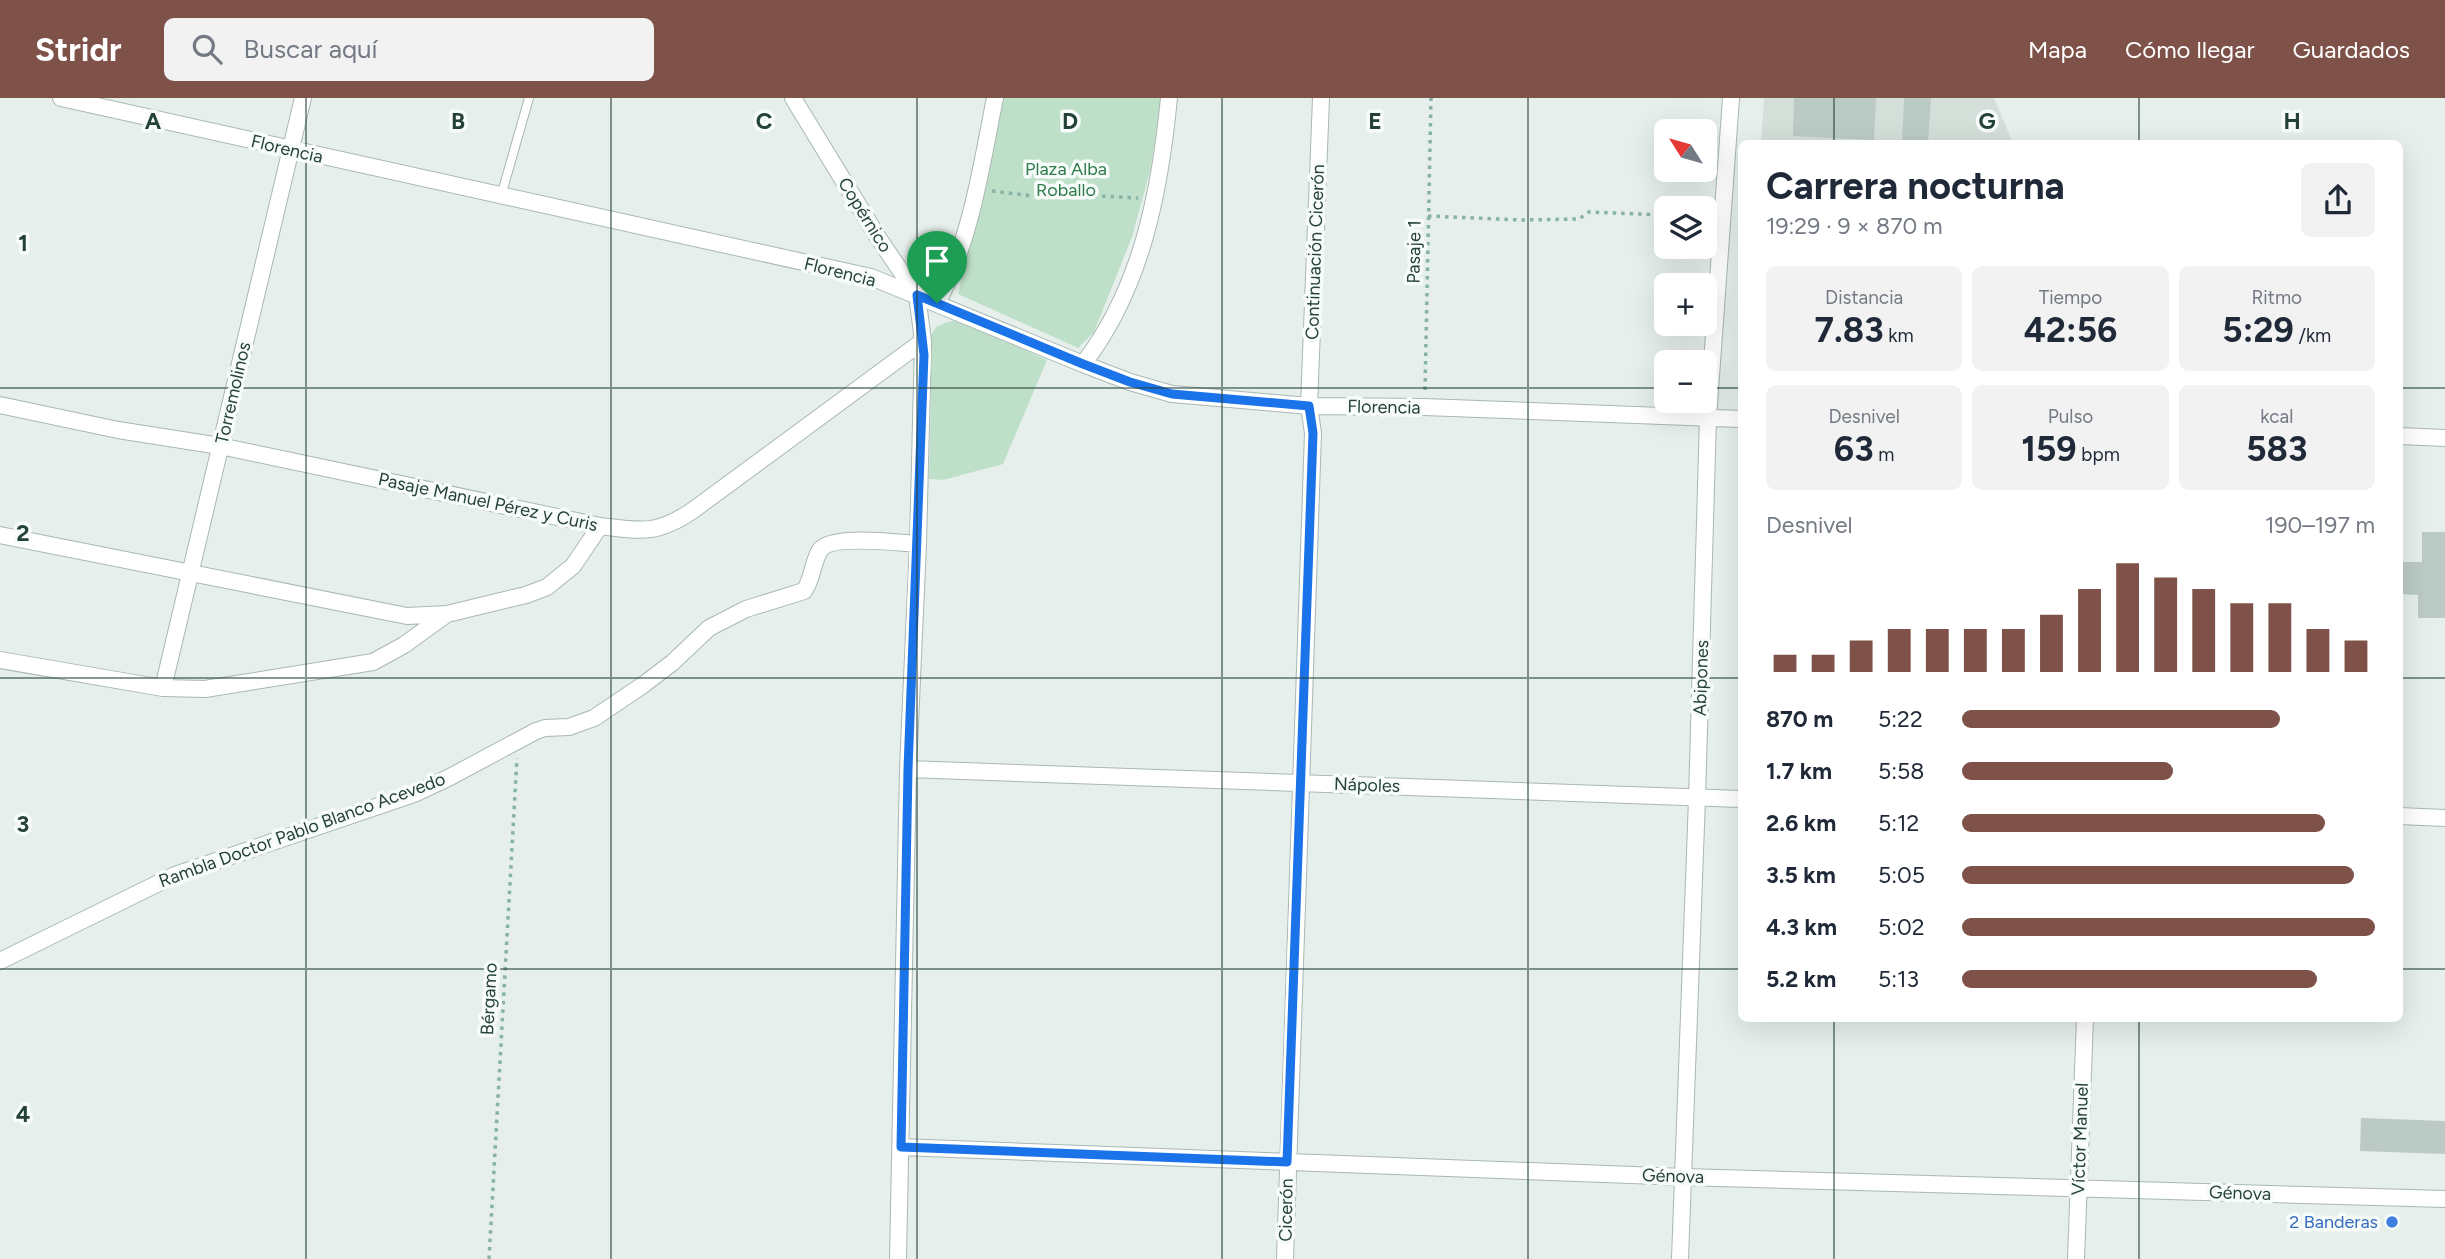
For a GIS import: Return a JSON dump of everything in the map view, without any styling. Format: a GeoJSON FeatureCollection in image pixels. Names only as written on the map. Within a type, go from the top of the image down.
{"type":"FeatureCollection","features":[{"type":"Feature","properties":{"kind":"street","name":"Florencia"},"geometry":{"type":"LineString","coordinates":[[61,98],[871,277],[1083,364],[1172,394],[1309,406],[1424,407],[1738,419]]}},
{"type":"Feature","properties":{"kind":"street","name":"Torremolinos"},"geometry":{"type":"LineString","coordinates":[[163,688],[303,98]]}},
{"type":"Feature","properties":{"kind":"street","name":"Copérnico"},"geometry":{"type":"LineString","coordinates":[[793,98],[879,239],[917,295],[923,341],[918,544],[908,769],[898,1259]]}},
{"type":"Feature","properties":{"kind":"street"},"geometry":{"type":"LineString","coordinates":[[937,303],[958,257],[976,189],[995,98]]}},
{"type":"Feature","properties":{"kind":"street"},"geometry":{"type":"LineString","coordinates":[[1083,364],[1099,344],[1119,309],[1143,244],[1166,135],[1169,98]]}},
{"type":"Feature","properties":{"kind":"street","name":"Continuación Cicerón"},"geometry":{"type":"LineString","coordinates":[[1309,406],[1321,98]]}},
{"type":"Feature","properties":{"kind":"street","name":"Abipones"},"geometry":{"type":"LineString","coordinates":[[1681,1259],[1698,798],[1708,418],[1731,98]]}},
{"type":"Feature","properties":{"kind":"street","name":"Pasaje Manuel Pérez y Curis"},"geometry":{"type":"LineString","coordinates":[[0,405],[118,430],[220,446],[600,526],[641,531],[655,530],[673,523],[923,341]]}},
{"type":"Feature","properties":{"kind":"street","name":"Cicerón"},"geometry":{"type":"LineString","coordinates":[[1285,1259],[1313,433],[1309,406]]}},
{"type":"Feature","properties":{"kind":"street"},"geometry":{"type":"LineString","coordinates":[[2403,436],[2445,438]]}},
{"type":"Feature","properties":{"kind":"street"},"geometry":{"type":"LineString","coordinates":[[0,535],[407,616],[447,614],[526,595],[547,587],[573,566],[600,526]]}},
{"type":"Feature","properties":{"kind":"street","name":"Rambla Doctor Pablo Blanco Acevedo"},"geometry":{"type":"LineString","coordinates":[[0,961],[152,885],[414,794],[545,728],[569,727],[593,718],[672,663],[709,628],[746,609],[804,591],[820,551],[826,545],[852,541],[918,544]]}},
{"type":"Feature","properties":{"kind":"street"},"geometry":{"type":"LineString","coordinates":[[0,660],[163,688],[205,689],[373,662],[404,645],[447,614]]}},
{"type":"Feature","properties":{"kind":"street","name":"Nápoles"},"geometry":{"type":"LineString","coordinates":[[908,769],[1738,799]]}},
{"type":"Feature","properties":{"kind":"street"},"geometry":{"type":"LineString","coordinates":[[2403,816],[2445,818]]}},
{"type":"Feature","properties":{"kind":"street","name":"Víctor Manuel"},"geometry":{"type":"LineString","coordinates":[[2076,1259],[2085,1022]]}},
{"type":"Feature","properties":{"kind":"street","name":"Génova"},"geometry":{"type":"LineString","coordinates":[[901,1147],[1684,1177],[2445,1199]]}},
{"type":"Feature","properties":{"kind":"lane"},"geometry":{"type":"LineString","coordinates":[[501,196],[529,98]]}},
{"type":"Feature","properties":{"kind":"path","name":"Pasaje 1"},"geometry":{"type":"LineString","coordinates":[[1424,407],[1431,98]]}},
{"type":"Feature","properties":{"kind":"path"},"geometry":{"type":"LineString","coordinates":[[976,189],[1034,196],[1060,194],[1154,198]]}},
{"type":"Feature","properties":{"kind":"path"},"geometry":{"type":"LineString","coordinates":[[1429,216],[1521,220],[1579,219],[1589,212],[1654,215]]}},
{"type":"Feature","properties":{"kind":"path","name":"Bérgamo"},"geometry":{"type":"LineString","coordinates":[[489,1259],[518,741]]}},
{"type":"Feature","properties":{"kind":"shaded area"},"geometry":{"type":"Polygon","coordinates":[[[1764,98],[1994,98],[2012,140],[1761,140],[1764,98]]]}},
{"type":"Feature","properties":{"kind":"green space","name":"Plaza Alba Roballo"},"geometry":{"type":"Polygon","coordinates":[[[1004,98],[1162,98],[1150,171],[1132,237],[1094,332],[1078,348],[958,294],[1004,98]]]}},
{"type":"Feature","properties":{"kind":"green space"},"geometry":{"type":"Polygon","coordinates":[[[957,320],[1047,360],[1003,464],[943,480],[929,479],[931,397],[928,341],[936,327],[957,320]]]}},
{"type":"Feature","properties":{"kind":"building"},"geometry":{"type":"Polygon","coordinates":[[[1794,98],[1876,98],[1874,140],[1793,136],[1794,98]]]}},
{"type":"Feature","properties":{"kind":"building"},"geometry":{"type":"Polygon","coordinates":[[[1904,98],[1931,98],[1928,140],[1902,140],[1904,98]]]}},
{"type":"Feature","properties":{"kind":"building"},"geometry":{"type":"Polygon","coordinates":[[[2422,532],[2445,532],[2445,618],[2418,618],[2418,595],[2403,594],[2403,562],[2422,562],[2422,532]]]}},
{"type":"Feature","properties":{"kind":"building"},"geometry":{"type":"Polygon","coordinates":[[[2361,1118],[2445,1121],[2445,1154],[2360,1151],[2361,1118]]]}},
{"type":"Feature","properties":{"kind":"place","name":"2 Banderas"},"geometry":{"type":"Point","coordinates":[2392,1222]}},
{"type":"Feature","properties":{"kind":"route"},"geometry":{"type":"LineString","coordinates":[[917,295],[937,303],[1083,364],[1172,394],[1309,406],[1313,433],[1287,1162],[901,1147],[908,769],[924,355],[917,295]]}}]}
